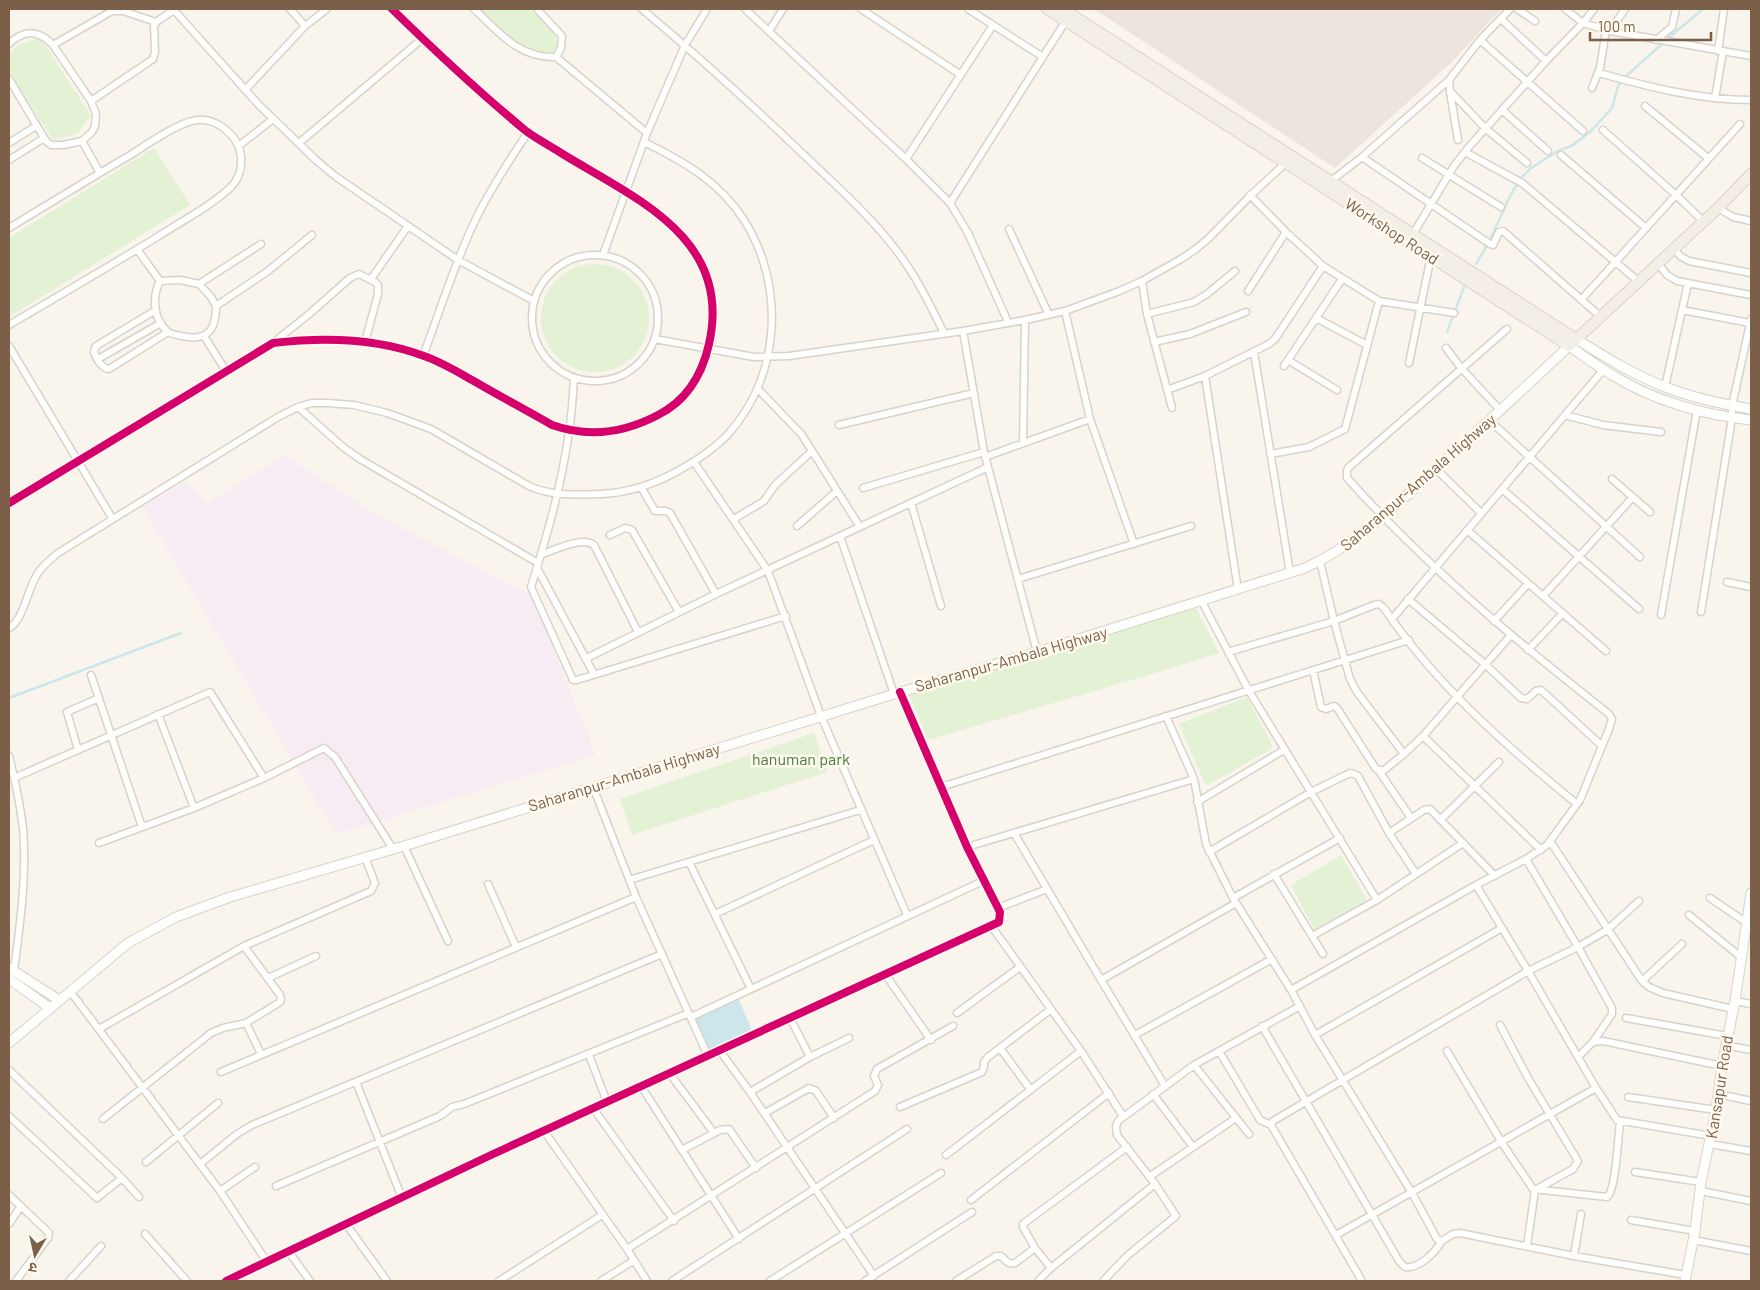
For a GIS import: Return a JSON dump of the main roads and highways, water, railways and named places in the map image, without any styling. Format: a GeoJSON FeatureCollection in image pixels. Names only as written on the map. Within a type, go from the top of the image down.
{"type":"FeatureCollection","features":[{"type":"Feature","properties":{"kind":"main road","name":"Workshop Road"},"geometry":{"type":"LineString","coordinates":[[1047,9],[1066,14],[1290,160],[1431,256],[1573,343],[1665,387],[1705,400],[1751,409]]}},
{"type":"Feature","properties":{"kind":"main road","name":"Workshop Road"},"geometry":{"type":"LineString","coordinates":[[1290,160],[1331,181],[1413,234],[1573,343],[1604,369],[1643,392],[1697,410],[1751,420]]}},
{"type":"Feature","properties":{"kind":"main road","name":"Saharanpur-Ambala Highway"},"geometry":{"type":"LineString","coordinates":[[9,1043],[128,943],[176,917],[230,897],[404,846],[821,716],[1202,602],[1320,561],[1343,548],[1382,517],[1490,421],[1718,208],[1751,174]]}},
{"type":"Feature","properties":{"kind":"main road","name":"Kansapur Road"},"geometry":{"type":"LineString","coordinates":[[1685,1278],[1716,1110],[1726,1040],[1745,953],[1751,899]]}},
{"type":"Feature","properties":{"kind":"main road"},"geometry":{"type":"LineString","coordinates":[[11,969],[59,1000]]}},
{"type":"Feature","properties":{"kind":"main road"},"geometry":{"type":"LineString","coordinates":[[9,979],[50,1008]]}},
{"type":"Feature","properties":{"kind":"water"},"geometry":{"type":"Polygon","coordinates":[[[738,997],[753,1033],[711,1052],[695,1017],[738,997]]]}},
{"type":"Feature","properties":{"kind":"waterway"},"geometry":{"type":"LineString","coordinates":[[1667,39],[1703,9]]}},
{"type":"Feature","properties":{"kind":"waterway"},"geometry":{"type":"LineString","coordinates":[[1476,264],[1521,178],[1531,168],[1556,152],[1573,145],[1591,131],[1612,108],[1618,86],[1625,77],[1663,43]]}},
{"type":"Feature","properties":{"kind":"waterway"},"geometry":{"type":"LineString","coordinates":[[1447,332],[1464,287]]}},
{"type":"Feature","properties":{"kind":"waterway"},"geometry":{"type":"LineString","coordinates":[[9,698],[181,633]]}},
{"type":"Feature","properties":{"kind":"park label","name":"hanuman park"},"geometry":{"type":"Point","coordinates":[801,759]}}]}
